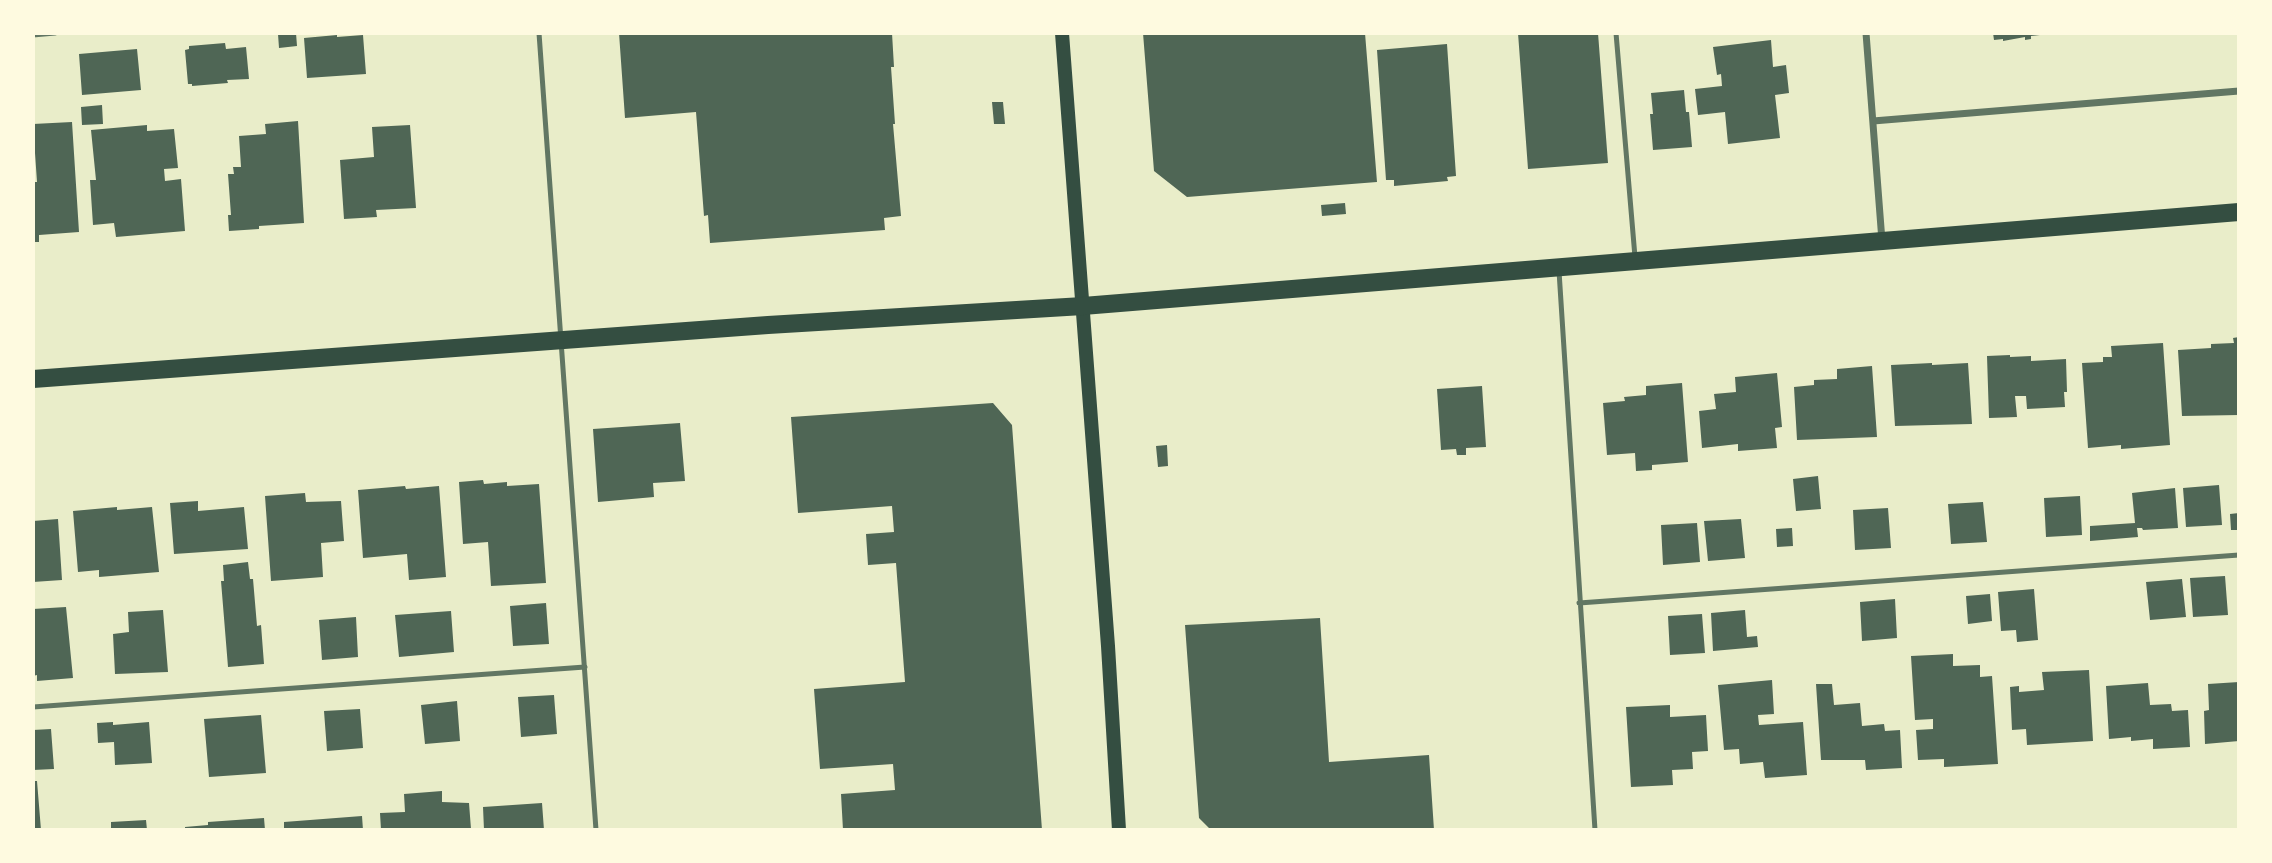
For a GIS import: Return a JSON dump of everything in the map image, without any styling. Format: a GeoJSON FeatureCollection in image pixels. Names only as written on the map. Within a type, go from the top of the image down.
{"type":"FeatureCollection","features":[{"type":"Feature","properties":{"kind":"main road"},"geometry":{"type":"LineString","coordinates":[[1062,33],[1108,646],[1119,830]]}},
{"type":"Feature","properties":{"kind":"main road"},"geometry":{"type":"LineString","coordinates":[[33,379],[768,325],[1083,306],[2239,212]]}},
{"type":"Feature","properties":{"kind":"street"},"geometry":{"type":"LineString","coordinates":[[1866,33],[1882,241]]}},
{"type":"Feature","properties":{"kind":"street"},"geometry":{"type":"LineString","coordinates":[[1873,121],[2239,90]]}},
{"type":"Feature","properties":{"kind":"lane"},"geometry":{"type":"LineString","coordinates":[[33,35],[55,33]]}},
{"type":"Feature","properties":{"kind":"lane"},"geometry":{"type":"LineString","coordinates":[[539,33],[596,830]]}},
{"type":"Feature","properties":{"kind":"lane"},"geometry":{"type":"LineString","coordinates":[[1616,33],[1635,260]]}},
{"type":"Feature","properties":{"kind":"lane"},"geometry":{"type":"LineString","coordinates":[[1558,267],[1595,830]]}},
{"type":"Feature","properties":{"kind":"lane"},"geometry":{"type":"LineString","coordinates":[[1579,603],[2239,555]]}},
{"type":"Feature","properties":{"kind":"lane"},"geometry":{"type":"LineString","coordinates":[[33,707],[585,667]]}},
{"type":"Feature","properties":{"kind":"building"},"geometry":{"type":"Polygon","coordinates":[[[296,33],[297,46],[279,48],[278,34],[296,33]]]}},
{"type":"Feature","properties":{"kind":"building"},"geometry":{"type":"Polygon","coordinates":[[[619,33],[892,33],[893,124],[901,216],[884,218],[885,230],[710,243],[708,215],[704,216],[696,112],[625,118],[619,33]]]}},
{"type":"Feature","properties":{"kind":"building"},"geometry":{"type":"Polygon","coordinates":[[[1143,33],[1365,33],[1377,182],[1187,197],[1154,171],[1143,33]]]}},
{"type":"Feature","properties":{"kind":"building"},"geometry":{"type":"Polygon","coordinates":[[[1518,33],[1598,33],[1608,163],[1528,169],[1518,33]]]}},
{"type":"Feature","properties":{"kind":"building"},"geometry":{"type":"Polygon","coordinates":[[[1993,33],[2040,35],[2025,40],[2025,37],[2003,41],[1994,40],[1993,33]]]}},
{"type":"Feature","properties":{"kind":"building"},"geometry":{"type":"Polygon","coordinates":[[[363,35],[366,74],[307,78],[304,38],[363,35]]]}},
{"type":"Feature","properties":{"kind":"building"},"geometry":{"type":"Polygon","coordinates":[[[1771,40],[1773,67],[1786,65],[1789,93],[1775,95],[1780,138],[1728,144],[1725,112],[1698,115],[1695,89],[1722,86],[1721,74],[1717,75],[1713,47],[1771,40]]]}},
{"type":"Feature","properties":{"kind":"building"},"geometry":{"type":"Polygon","coordinates":[[[225,43],[226,49],[246,47],[249,79],[192,86],[188,84],[185,50],[189,49],[189,46],[225,43]]]}},
{"type":"Feature","properties":{"kind":"building"},"geometry":{"type":"Polygon","coordinates":[[[1447,44],[1456,176],[1447,177],[1448,181],[1394,186],[1394,180],[1386,180],[1377,50],[1447,44]]]}},
{"type":"Feature","properties":{"kind":"building"},"geometry":{"type":"Polygon","coordinates":[[[137,49],[141,90],[82,95],[79,54],[137,49]]]}},
{"type":"Feature","properties":{"kind":"building"},"geometry":{"type":"Polygon","coordinates":[[[1684,90],[1692,147],[1653,150],[1651,93],[1684,90]]]}},
{"type":"Feature","properties":{"kind":"building"},"geometry":{"type":"Polygon","coordinates":[[[992,102],[1003,102],[1005,124],[994,124],[992,102]]]}},
{"type":"Feature","properties":{"kind":"building"},"geometry":{"type":"Polygon","coordinates":[[[102,105],[103,124],[82,125],[81,107],[102,105]]]}},
{"type":"Feature","properties":{"kind":"building"},"geometry":{"type":"Polygon","coordinates":[[[298,121],[304,223],[229,231],[228,215],[231,215],[228,174],[234,174],[233,167],[241,167],[239,136],[266,134],[265,124],[298,121]]]}},
{"type":"Feature","properties":{"kind":"building"},"geometry":{"type":"Polygon","coordinates":[[[72,122],[79,232],[39,235],[39,242],[33,242],[33,182],[37,182],[33,124],[72,122]]]}},
{"type":"Feature","properties":{"kind":"building"},"geometry":{"type":"Polygon","coordinates":[[[147,125],[147,131],[174,129],[178,168],[164,169],[165,181],[181,179],[185,231],[116,237],[114,223],[93,225],[90,180],[96,180],[91,130],[147,125]]]}},
{"type":"Feature","properties":{"kind":"building"},"geometry":{"type":"Polygon","coordinates":[[[410,125],[416,208],[376,210],[377,217],[344,219],[340,160],[374,157],[372,127],[410,125]]]}},
{"type":"Feature","properties":{"kind":"building"},"geometry":{"type":"Polygon","coordinates":[[[1345,203],[1346,214],[1322,216],[1321,205],[1345,203]]]}},
{"type":"Feature","properties":{"kind":"building"},"geometry":{"type":"Polygon","coordinates":[[[2239,337],[2239,415],[2182,416],[2178,350],[2211,348],[2211,344],[2234,343],[2233,338],[2239,337]]]}},
{"type":"Feature","properties":{"kind":"building"},"geometry":{"type":"Polygon","coordinates":[[[2163,343],[2170,445],[2121,449],[2121,445],[2088,448],[2082,363],[2103,362],[2103,357],[2112,357],[2111,346],[2163,343]]]}},
{"type":"Feature","properties":{"kind":"building"},"geometry":{"type":"Polygon","coordinates":[[[1987,356],[2031,356],[2031,361],[2066,359],[2065,407],[2027,409],[2026,396],[2015,396],[2017,417],[1989,418],[1987,356]]]}},
{"type":"Feature","properties":{"kind":"building"},"geometry":{"type":"Polygon","coordinates":[[[1968,363],[1972,424],[1895,426],[1891,365],[1968,363]]]}},
{"type":"Feature","properties":{"kind":"building"},"geometry":{"type":"Polygon","coordinates":[[[1872,366],[1877,437],[1797,440],[1794,387],[1814,385],[1814,380],[1837,379],[1837,369],[1872,366]]]}},
{"type":"Feature","properties":{"kind":"building"},"geometry":{"type":"Polygon","coordinates":[[[1777,373],[1782,427],[1775,428],[1777,448],[1738,451],[1738,444],[1702,448],[1699,411],[1716,409],[1714,394],[1736,392],[1735,377],[1777,373]]]}},
{"type":"Feature","properties":{"kind":"building"},"geometry":{"type":"Polygon","coordinates":[[[1682,383],[1688,462],[1652,465],[1652,470],[1636,471],[1635,453],[1607,455],[1603,403],[1646,395],[1646,386],[1682,383]]]}},
{"type":"Feature","properties":{"kind":"building"},"geometry":{"type":"Polygon","coordinates":[[[1482,386],[1486,447],[1466,448],[1466,455],[1457,455],[1456,449],[1441,450],[1437,389],[1482,386]]]}},
{"type":"Feature","properties":{"kind":"building"},"geometry":{"type":"Polygon","coordinates":[[[993,403],[1012,425],[1042,830],[843,830],[841,794],[895,790],[893,764],[820,769],[814,689],[905,682],[896,563],[868,565],[866,534],[894,532],[892,506],[798,513],[791,417],[993,403]]]}},
{"type":"Feature","properties":{"kind":"building"},"geometry":{"type":"Polygon","coordinates":[[[680,423],[685,481],[653,483],[654,497],[598,502],[593,429],[680,423]]]}},
{"type":"Feature","properties":{"kind":"building"},"geometry":{"type":"Polygon","coordinates":[[[1167,445],[1168,466],[1158,467],[1156,446],[1167,445]]]}},
{"type":"Feature","properties":{"kind":"building"},"geometry":{"type":"Polygon","coordinates":[[[1818,476],[1821,509],[1796,511],[1793,479],[1818,476]]]}},
{"type":"Feature","properties":{"kind":"building"},"geometry":{"type":"Polygon","coordinates":[[[483,480],[484,484],[507,482],[507,486],[539,484],[546,583],[491,586],[488,542],[463,544],[459,482],[483,480]]]}},
{"type":"Feature","properties":{"kind":"building"},"geometry":{"type":"Polygon","coordinates":[[[2219,485],[2222,525],[2186,527],[2183,488],[2219,485]]]}},
{"type":"Feature","properties":{"kind":"building"},"geometry":{"type":"Polygon","coordinates":[[[405,486],[406,489],[439,486],[446,577],[409,580],[407,554],[363,558],[358,490],[405,486]]]}},
{"type":"Feature","properties":{"kind":"building"},"geometry":{"type":"Polygon","coordinates":[[[2175,488],[2178,528],[2137,528],[2138,537],[2090,541],[2090,526],[2135,523],[2132,493],[2175,488]]]}},
{"type":"Feature","properties":{"kind":"building"},"geometry":{"type":"Polygon","coordinates":[[[305,493],[306,502],[341,501],[344,541],[321,543],[323,577],[271,581],[265,496],[305,493]]]}},
{"type":"Feature","properties":{"kind":"building"},"geometry":{"type":"Polygon","coordinates":[[[2080,496],[2082,535],[2046,537],[2044,498],[2080,496]]]}},
{"type":"Feature","properties":{"kind":"building"},"geometry":{"type":"Polygon","coordinates":[[[198,501],[198,511],[244,507],[248,549],[174,554],[170,503],[198,501]]]}},
{"type":"Feature","properties":{"kind":"building"},"geometry":{"type":"Polygon","coordinates":[[[1983,502],[1987,542],[1951,544],[1948,504],[1983,502]]]}},
{"type":"Feature","properties":{"kind":"building"},"geometry":{"type":"Polygon","coordinates":[[[117,507],[117,510],[152,507],[159,572],[99,577],[99,570],[78,572],[73,511],[117,507]]]}},
{"type":"Feature","properties":{"kind":"building"},"geometry":{"type":"Polygon","coordinates":[[[1888,508],[1891,548],[1855,550],[1853,510],[1888,508]]]}},
{"type":"Feature","properties":{"kind":"building"},"geometry":{"type":"Polygon","coordinates":[[[2239,513],[2239,530],[2231,530],[2230,514],[2239,513]]]}},
{"type":"Feature","properties":{"kind":"building"},"geometry":{"type":"Polygon","coordinates":[[[58,519],[62,580],[33,582],[33,521],[58,519]]]}},
{"type":"Feature","properties":{"kind":"building"},"geometry":{"type":"Polygon","coordinates":[[[1741,519],[1745,558],[1708,561],[1704,521],[1741,519]]]}},
{"type":"Feature","properties":{"kind":"building"},"geometry":{"type":"Polygon","coordinates":[[[1697,523],[1700,562],[1663,565],[1661,525],[1697,523]]]}},
{"type":"Feature","properties":{"kind":"building"},"geometry":{"type":"Polygon","coordinates":[[[1792,528],[1793,546],[1777,547],[1776,529],[1792,528]]]}},
{"type":"Feature","properties":{"kind":"building"},"geometry":{"type":"Polygon","coordinates":[[[248,562],[250,579],[253,579],[257,626],[261,625],[264,664],[228,667],[221,581],[224,581],[223,565],[248,562]]]}},
{"type":"Feature","properties":{"kind":"building"},"geometry":{"type":"Polygon","coordinates":[[[2225,576],[2228,615],[2193,617],[2190,578],[2225,576]]]}},
{"type":"Feature","properties":{"kind":"building"},"geometry":{"type":"Polygon","coordinates":[[[2182,579],[2186,617],[2150,620],[2146,582],[2182,579]]]}},
{"type":"Feature","properties":{"kind":"building"},"geometry":{"type":"Polygon","coordinates":[[[2034,589],[2038,640],[2017,642],[2016,630],[2001,631],[1998,592],[2034,589]]]}},
{"type":"Feature","properties":{"kind":"building"},"geometry":{"type":"Polygon","coordinates":[[[1990,594],[1992,621],[1968,624],[1966,596],[1990,594]]]}},
{"type":"Feature","properties":{"kind":"building"},"geometry":{"type":"Polygon","coordinates":[[[1895,599],[1897,638],[1862,641],[1860,602],[1895,599]]]}},
{"type":"Feature","properties":{"kind":"building"},"geometry":{"type":"Polygon","coordinates":[[[546,603],[549,644],[513,646],[510,606],[546,603]]]}},
{"type":"Feature","properties":{"kind":"building"},"geometry":{"type":"Polygon","coordinates":[[[66,607],[73,678],[37,681],[37,675],[33,676],[33,609],[66,607]]]}},
{"type":"Feature","properties":{"kind":"building"},"geometry":{"type":"Polygon","coordinates":[[[163,610],[168,672],[115,674],[113,634],[129,632],[128,612],[163,610]]]}},
{"type":"Feature","properties":{"kind":"building"},"geometry":{"type":"Polygon","coordinates":[[[1745,610],[1747,637],[1757,636],[1758,647],[1713,651],[1711,613],[1745,610]]]}},
{"type":"Feature","properties":{"kind":"building"},"geometry":{"type":"Polygon","coordinates":[[[451,611],[454,652],[399,657],[395,615],[451,611]]]}},
{"type":"Feature","properties":{"kind":"building"},"geometry":{"type":"Polygon","coordinates":[[[1702,614],[1705,653],[1670,655],[1668,616],[1702,614]]]}},
{"type":"Feature","properties":{"kind":"building"},"geometry":{"type":"Polygon","coordinates":[[[356,617],[358,657],[322,660],[319,620],[356,617]]]}},
{"type":"Feature","properties":{"kind":"building"},"geometry":{"type":"Polygon","coordinates":[[[1320,618],[1329,762],[1429,755],[1434,830],[1211,830],[1199,818],[1185,625],[1320,618]]]}},
{"type":"Feature","properties":{"kind":"building"},"geometry":{"type":"Polygon","coordinates":[[[1953,654],[1953,666],[1980,665],[1980,677],[1992,676],[1998,764],[1944,767],[1944,759],[1918,760],[1916,730],[1933,729],[1933,719],[1915,720],[1911,656],[1953,654]]]}},
{"type":"Feature","properties":{"kind":"building"},"geometry":{"type":"Polygon","coordinates":[[[2089,670],[2093,741],[2027,745],[2026,729],[2012,730],[2010,687],[2019,686],[2019,692],[2044,690],[2042,672],[2089,670]]]}},
{"type":"Feature","properties":{"kind":"building"},"geometry":{"type":"Polygon","coordinates":[[[1772,680],[1774,714],[1758,715],[1759,725],[1803,722],[1807,775],[1765,778],[1763,762],[1740,764],[1739,749],[1724,750],[1718,685],[1772,680]]]}},
{"type":"Feature","properties":{"kind":"building"},"geometry":{"type":"Polygon","coordinates":[[[2239,682],[2239,741],[2205,744],[2204,711],[2209,710],[2208,684],[2239,682]]]}},
{"type":"Feature","properties":{"kind":"building"},"geometry":{"type":"Polygon","coordinates":[[[2148,683],[2150,705],[2171,704],[2172,711],[2188,710],[2190,747],[2153,749],[2153,739],[2109,739],[2106,686],[2148,683]]]}},
{"type":"Feature","properties":{"kind":"building"},"geometry":{"type":"Polygon","coordinates":[[[1816,684],[1832,684],[1834,705],[1860,703],[1862,726],[1884,724],[1885,731],[1900,730],[1902,768],[1866,770],[1865,760],[1821,760],[1816,684]]]}},
{"type":"Feature","properties":{"kind":"building"},"geometry":{"type":"Polygon","coordinates":[[[554,695],[557,734],[521,737],[518,697],[554,695]]]}},
{"type":"Feature","properties":{"kind":"building"},"geometry":{"type":"Polygon","coordinates":[[[457,701],[460,741],[425,744],[421,705],[457,701]]]}},
{"type":"Feature","properties":{"kind":"building"},"geometry":{"type":"Polygon","coordinates":[[[1670,705],[1670,717],[1706,715],[1708,751],[1692,752],[1693,769],[1672,770],[1673,785],[1631,787],[1626,707],[1670,705]]]}},
{"type":"Feature","properties":{"kind":"building"},"geometry":{"type":"Polygon","coordinates":[[[360,709],[363,748],[327,751],[324,711],[360,709]]]}},
{"type":"Feature","properties":{"kind":"building"},"geometry":{"type":"Polygon","coordinates":[[[261,715],[266,773],[209,777],[204,719],[261,715]]]}},
{"type":"Feature","properties":{"kind":"building"},"geometry":{"type":"Polygon","coordinates":[[[113,722],[113,725],[149,722],[152,763],[115,765],[114,742],[98,743],[97,723],[113,722]]]}},
{"type":"Feature","properties":{"kind":"building"},"geometry":{"type":"Polygon","coordinates":[[[51,729],[54,769],[33,770],[33,730],[51,729]]]}},
{"type":"Feature","properties":{"kind":"building"},"geometry":{"type":"Polygon","coordinates":[[[33,781],[37,781],[41,830],[33,830],[33,781]]]}},
{"type":"Feature","properties":{"kind":"building"},"geometry":{"type":"Polygon","coordinates":[[[442,791],[442,802],[469,803],[471,829],[381,830],[380,813],[405,812],[404,794],[442,791]]]}},
{"type":"Feature","properties":{"kind":"building"},"geometry":{"type":"Polygon","coordinates":[[[542,803],[544,830],[484,830],[483,807],[542,803]]]}},
{"type":"Feature","properties":{"kind":"building"},"geometry":{"type":"Polygon","coordinates":[[[362,816],[363,830],[284,830],[284,822],[362,816]]]}},
{"type":"Feature","properties":{"kind":"building"},"geometry":{"type":"Polygon","coordinates":[[[264,818],[265,830],[185,830],[185,827],[208,825],[208,822],[264,818]]]}},
{"type":"Feature","properties":{"kind":"building"},"geometry":{"type":"Polygon","coordinates":[[[146,820],[147,830],[111,830],[111,822],[146,820]]]}}]}
